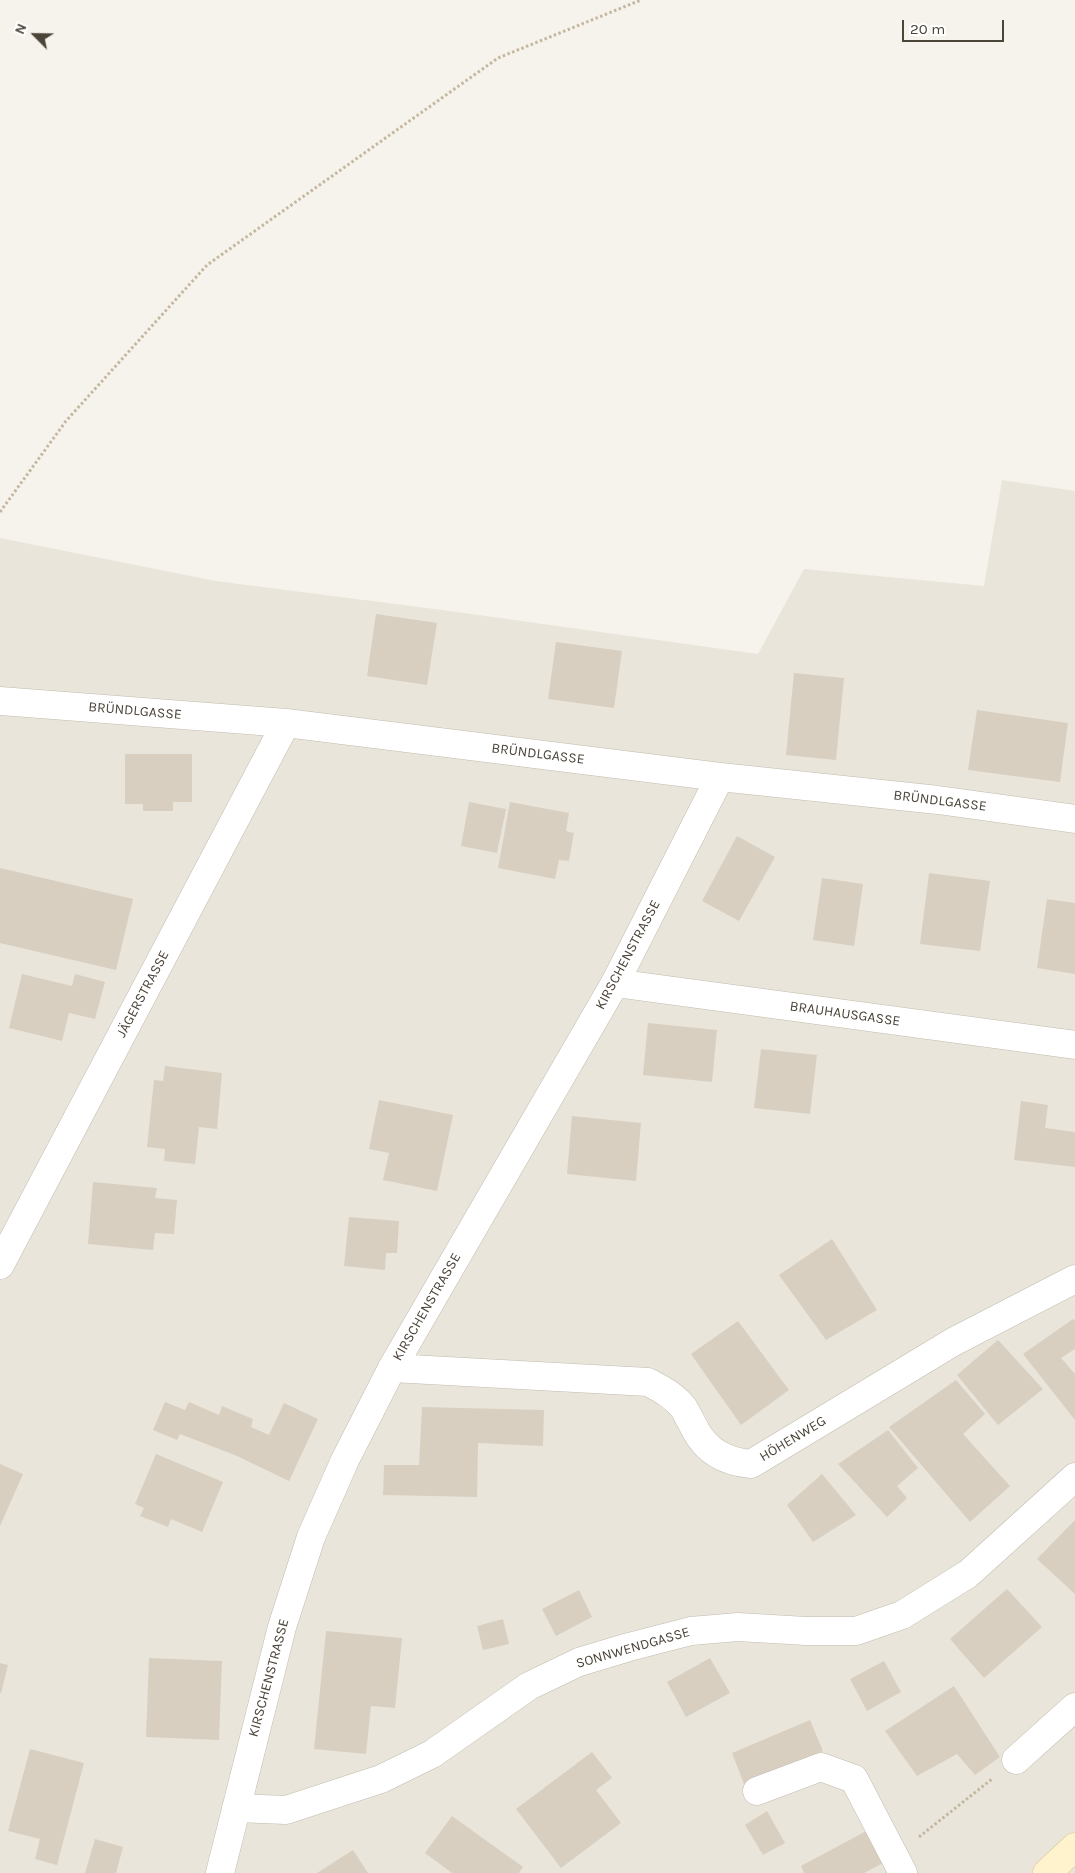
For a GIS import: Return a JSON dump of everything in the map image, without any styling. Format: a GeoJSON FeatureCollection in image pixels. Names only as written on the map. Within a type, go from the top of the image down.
{"type":"FeatureCollection","features":[{"type":"Feature","properties":{"kind":"main road"},"geometry":{"type":"LineString","coordinates":[[1047,1873],[1075,1847]]}},
{"type":"Feature","properties":{"kind":"street","name":"BRÜNDLGASSE"},"geometry":{"type":"LineString","coordinates":[[0,701],[286,723],[720,777],[938,800],[1075,819]]}},
{"type":"Feature","properties":{"kind":"street","name":"JÄGERSTRASSE"},"geometry":{"type":"LineString","coordinates":[[0,1265],[286,723]]}},
{"type":"Feature","properties":{"kind":"street","name":"KIRSCHENSTRASSE"},"geometry":{"type":"LineString","coordinates":[[220,1873],[282,1627],[311,1537],[345,1460],[392,1368],[615,983],[720,777]]}},
{"type":"Feature","properties":{"kind":"street","name":"BRAUHAUSGASSE"},"geometry":{"type":"LineString","coordinates":[[615,983],[1075,1044]]}},
{"type":"Feature","properties":{"kind":"street","name":"HÖHENWEG"},"geometry":{"type":"LineString","coordinates":[[392,1368],[648,1382],[668,1392],[683,1407],[698,1434],[718,1456],[734,1462],[751,1464],[953,1342],[1075,1279]]}},
{"type":"Feature","properties":{"kind":"street","name":"SONNWENDGASSE"},"geometry":{"type":"LineString","coordinates":[[236,1808],[286,1810],[381,1779],[432,1754],[529,1686],[579,1662],[629,1647],[691,1631],[738,1628],[856,1631],[902,1615],[968,1574],[1075,1477]]}},
{"type":"Feature","properties":{"kind":"street"},"geometry":{"type":"LineString","coordinates":[[1016,1760],[1075,1707]]}},
{"type":"Feature","properties":{"kind":"street"},"geometry":{"type":"LineString","coordinates":[[757,1791],[820,1767],[854,1779],[898,1865]]}},
{"type":"Feature","properties":{"kind":"path"},"geometry":{"type":"LineString","coordinates":[[0,512],[66,421],[207,264],[498,58],[641,0]]}},
{"type":"Feature","properties":{"kind":"path"},"geometry":{"type":"LineString","coordinates":[[898,1865],[1016,1760]]}},
{"type":"Feature","properties":{"kind":"shaded area"},"geometry":{"type":"Polygon","coordinates":[[[1002,480],[1075,491],[1075,1873],[0,1873],[0,538],[216,581],[450,611],[758,654],[804,569],[984,586],[1002,480]]]}},
{"type":"Feature","properties":{"kind":"building"},"geometry":{"type":"Polygon","coordinates":[[[376,614],[437,623],[427,685],[367,676],[376,614]]]}},
{"type":"Feature","properties":{"kind":"building"},"geometry":{"type":"Polygon","coordinates":[[[556,642],[622,651],[614,708],[548,699],[556,642]]]}},
{"type":"Feature","properties":{"kind":"building"},"geometry":{"type":"Polygon","coordinates":[[[794,673],[844,678],[836,760],[786,755],[794,673]]]}},
{"type":"Feature","properties":{"kind":"building"},"geometry":{"type":"Polygon","coordinates":[[[977,710],[1068,723],[1060,782],[968,770],[977,710]]]}},
{"type":"Feature","properties":{"kind":"building"},"geometry":{"type":"Polygon","coordinates":[[[125,754],[192,754],[192,802],[173,802],[173,811],[143,811],[143,804],[125,804],[125,754]]]}},
{"type":"Feature","properties":{"kind":"building"},"geometry":{"type":"Polygon","coordinates":[[[469,802],[506,809],[497,853],[461,846],[469,802]]]}},
{"type":"Feature","properties":{"kind":"building"},"geometry":{"type":"Polygon","coordinates":[[[510,802],[569,813],[566,831],[574,833],[569,861],[559,860],[555,879],[498,868],[510,802]]]}},
{"type":"Feature","properties":{"kind":"building"},"geometry":{"type":"Polygon","coordinates":[[[737,836],[775,857],[739,921],[702,901],[737,836]]]}},
{"type":"Feature","properties":{"kind":"building"},"geometry":{"type":"Polygon","coordinates":[[[0,868],[133,899],[116,970],[0,943],[0,868]]]}},
{"type":"Feature","properties":{"kind":"building"},"geometry":{"type":"Polygon","coordinates":[[[929,873],[990,881],[980,951],[920,944],[929,873]]]}},
{"type":"Feature","properties":{"kind":"building"},"geometry":{"type":"Polygon","coordinates":[[[822,878],[863,884],[854,946],[813,940],[822,878]]]}},
{"type":"Feature","properties":{"kind":"building"},"geometry":{"type":"Polygon","coordinates":[[[1047,899],[1075,903],[1075,974],[1037,968],[1047,899]]]}},
{"type":"Feature","properties":{"kind":"building"},"geometry":{"type":"Polygon","coordinates":[[[22,974],[72,986],[75,974],[105,982],[95,1019],[69,1013],[62,1041],[9,1028],[22,974]]]}},
{"type":"Feature","properties":{"kind":"building"},"geometry":{"type":"Polygon","coordinates":[[[648,1023],[717,1030],[712,1082],[643,1075],[648,1023]]]}},
{"type":"Feature","properties":{"kind":"building"},"geometry":{"type":"Polygon","coordinates":[[[761,1049],[817,1055],[810,1114],[754,1108],[761,1049]]]}},
{"type":"Feature","properties":{"kind":"building"},"geometry":{"type":"Polygon","coordinates":[[[165,1066],[222,1073],[217,1129],[199,1127],[195,1164],[164,1161],[165,1149],[147,1147],[154,1080],[163,1081],[165,1066]]]}},
{"type":"Feature","properties":{"kind":"building"},"geometry":{"type":"Polygon","coordinates":[[[379,1100],[453,1115],[437,1191],[383,1180],[389,1153],[369,1149],[379,1100]]]}},
{"type":"Feature","properties":{"kind":"building"},"geometry":{"type":"Polygon","coordinates":[[[1021,1101],[1048,1105],[1045,1128],[1075,1132],[1075,1167],[1014,1160],[1021,1101]]]}},
{"type":"Feature","properties":{"kind":"building"},"geometry":{"type":"Polygon","coordinates":[[[572,1116],[641,1123],[636,1181],[567,1174],[572,1116]]]}},
{"type":"Feature","properties":{"kind":"building"},"geometry":{"type":"Polygon","coordinates":[[[93,1182],[157,1188],[155,1198],[177,1200],[174,1234],[155,1233],[153,1250],[88,1244],[93,1182]]]}},
{"type":"Feature","properties":{"kind":"building"},"geometry":{"type":"Polygon","coordinates":[[[349,1217],[399,1221],[397,1253],[386,1253],[385,1270],[344,1266],[349,1217]]]}},
{"type":"Feature","properties":{"kind":"building"},"geometry":{"type":"Polygon","coordinates":[[[832,1239],[877,1310],[826,1340],[779,1275],[832,1239]]]}},
{"type":"Feature","properties":{"kind":"building"},"geometry":{"type":"Polygon","coordinates":[[[1073,1319],[1075,1321],[1075,1349],[1061,1358],[1075,1374],[1075,1420],[1023,1354],[1073,1319]]]}},
{"type":"Feature","properties":{"kind":"building"},"geometry":{"type":"Polygon","coordinates":[[[738,1321],[789,1390],[741,1425],[691,1354],[738,1321]]]}},
{"type":"Feature","properties":{"kind":"building"},"geometry":{"type":"Polygon","coordinates":[[[998,1340],[1043,1389],[998,1425],[957,1375],[998,1340]]]}},
{"type":"Feature","properties":{"kind":"building"},"geometry":{"type":"Polygon","coordinates":[[[956,1380],[985,1414],[963,1434],[1010,1486],[970,1522],[889,1427],[956,1380]]]}},
{"type":"Feature","properties":{"kind":"building"},"geometry":{"type":"Polygon","coordinates":[[[165,1402],[185,1410],[189,1402],[219,1415],[222,1406],[253,1419],[251,1427],[269,1435],[284,1403],[318,1419],[289,1481],[237,1456],[180,1434],[177,1440],[153,1430],[165,1402]]]}},
{"type":"Feature","properties":{"kind":"building"},"geometry":{"type":"Polygon","coordinates":[[[422,1407],[544,1410],[543,1446],[478,1443],[477,1497],[383,1495],[384,1465],[419,1465],[422,1407]]]}},
{"type":"Feature","properties":{"kind":"building"},"geometry":{"type":"Polygon","coordinates":[[[888,1430],[918,1468],[897,1486],[907,1498],[887,1517],[838,1464],[888,1430]]]}},
{"type":"Feature","properties":{"kind":"building"},"geometry":{"type":"Polygon","coordinates":[[[156,1454],[223,1482],[202,1532],[171,1519],[168,1527],[140,1516],[144,1508],[135,1504],[156,1454]]]}},
{"type":"Feature","properties":{"kind":"building"},"geometry":{"type":"Polygon","coordinates":[[[0,1464],[23,1474],[0,1526],[0,1464]]]}},
{"type":"Feature","properties":{"kind":"building"},"geometry":{"type":"Polygon","coordinates":[[[822,1474],[856,1515],[813,1542],[787,1505],[822,1474]]]}},
{"type":"Feature","properties":{"kind":"building"},"geometry":{"type":"Polygon","coordinates":[[[1075,1520],[1075,1594],[1037,1559],[1075,1520]]]}},
{"type":"Feature","properties":{"kind":"building"},"geometry":{"type":"Polygon","coordinates":[[[1007,1589],[1042,1627],[984,1678],[950,1639],[1007,1589]]]}},
{"type":"Feature","properties":{"kind":"building"},"geometry":{"type":"Polygon","coordinates":[[[579,1590],[592,1617],[556,1636],[542,1609],[579,1590]]]}},
{"type":"Feature","properties":{"kind":"building"},"geometry":{"type":"Polygon","coordinates":[[[503,1619],[509,1644],[483,1650],[477,1626],[503,1619]]]}},
{"type":"Feature","properties":{"kind":"building"},"geometry":{"type":"Polygon","coordinates":[[[326,1631],[402,1638],[395,1708],[371,1706],[366,1754],[314,1749],[326,1631]]]}},
{"type":"Feature","properties":{"kind":"building"},"geometry":{"type":"Polygon","coordinates":[[[149,1658],[222,1661],[219,1740],[146,1737],[149,1658]]]}},
{"type":"Feature","properties":{"kind":"building"},"geometry":{"type":"Polygon","coordinates":[[[710,1658],[730,1693],[686,1717],[667,1682],[710,1658]]]}},
{"type":"Feature","properties":{"kind":"building"},"geometry":{"type":"Polygon","coordinates":[[[884,1661],[901,1692],[867,1711],[850,1679],[884,1661]]]}},
{"type":"Feature","properties":{"kind":"building"},"geometry":{"type":"Polygon","coordinates":[[[0,1663],[8,1665],[1,1693],[0,1693],[0,1663]]]}},
{"type":"Feature","properties":{"kind":"building"},"geometry":{"type":"Polygon","coordinates":[[[954,1686],[1000,1757],[975,1775],[957,1754],[917,1776],[885,1731],[954,1686]]]}},
{"type":"Feature","properties":{"kind":"building"},"geometry":{"type":"Polygon","coordinates":[[[810,1720],[823,1751],[744,1784],[732,1753],[810,1720]]]}},
{"type":"Feature","properties":{"kind":"building"},"geometry":{"type":"Polygon","coordinates":[[[30,1749],[84,1763],[57,1865],[35,1859],[40,1839],[8,1831],[30,1749]]]}},
{"type":"Feature","properties":{"kind":"building"},"geometry":{"type":"Polygon","coordinates":[[[592,1752],[612,1778],[596,1790],[621,1823],[561,1868],[516,1809],[592,1752]]]}},
{"type":"Feature","properties":{"kind":"building"},"geometry":{"type":"Polygon","coordinates":[[[767,1811],[785,1843],[763,1855],[745,1825],[767,1811]]]}},
{"type":"Feature","properties":{"kind":"building"},"geometry":{"type":"Polygon","coordinates":[[[452,1816],[523,1867],[519,1873],[452,1873],[425,1853],[452,1816]]]}},
{"type":"Feature","properties":{"kind":"building"},"geometry":{"type":"Polygon","coordinates":[[[870,1829],[887,1861],[864,1873],[804,1873],[801,1866],[870,1829]]]}},
{"type":"Feature","properties":{"kind":"building"},"geometry":{"type":"Polygon","coordinates":[[[95,1839],[123,1847],[116,1873],[85,1873],[95,1839]]]}},
{"type":"Feature","properties":{"kind":"building"},"geometry":{"type":"Polygon","coordinates":[[[353,1850],[368,1873],[317,1873],[353,1850]]]}}]}
